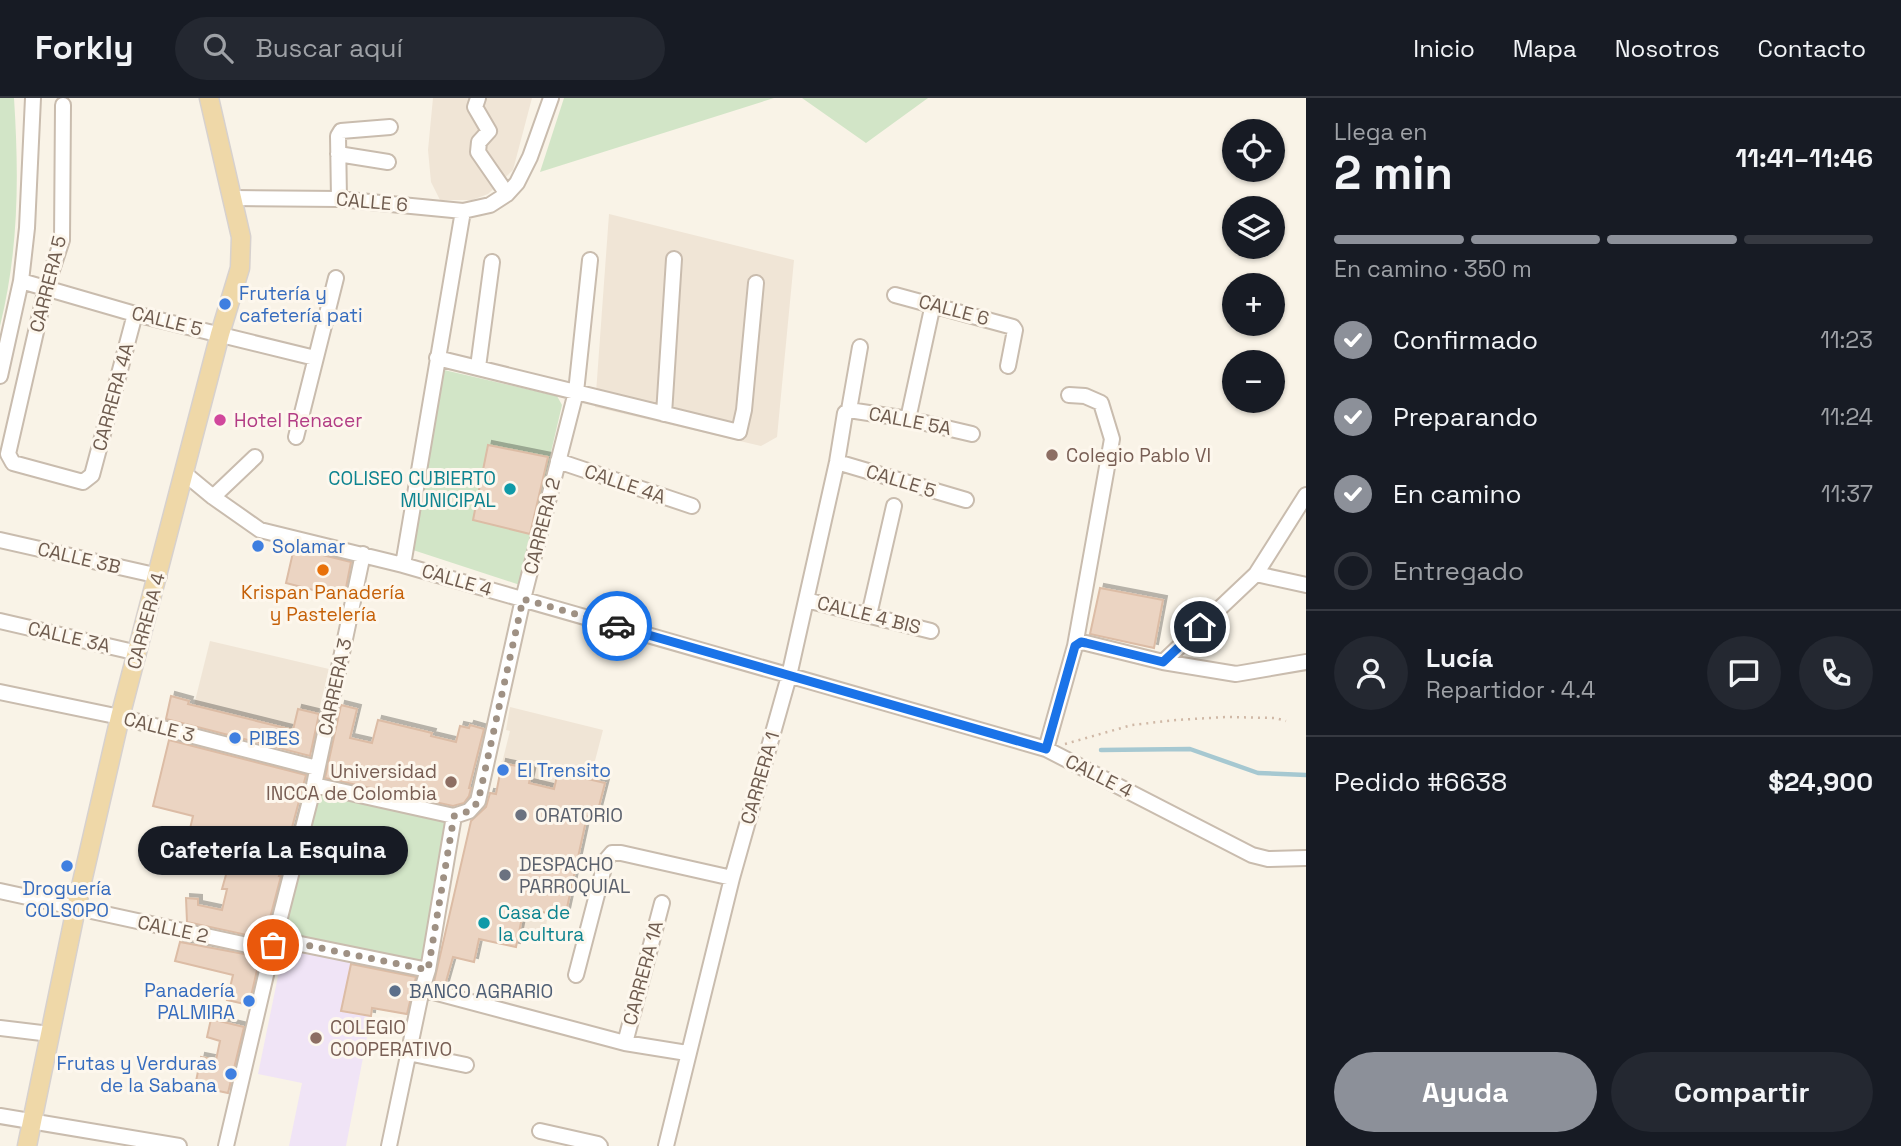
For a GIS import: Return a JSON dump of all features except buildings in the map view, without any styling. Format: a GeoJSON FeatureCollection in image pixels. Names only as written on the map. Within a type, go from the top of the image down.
{"type":"FeatureCollection","features":[{"type":"Feature","properties":{"kind":"main road","name":"CARRERA 4"},"geometry":{"type":"LineString","coordinates":[[27,1146],[76,908],[120,717],[159,576],[220,334],[240,268],[241,237],[209,98]]}},
{"type":"Feature","properties":{"kind":"street","name":"CARRERA 5"},"geometry":{"type":"LineString","coordinates":[[0,376],[21,281],[27,228],[33,98]]}},
{"type":"Feature","properties":{"kind":"street"},"geometry":{"type":"LineString","coordinates":[[478,98],[475,107],[489,131],[479,142],[478,152],[507,194],[517,183],[530,157],[551,98]]}},
{"type":"Feature","properties":{"kind":"street","name":"CARRERA 5"},"geometry":{"type":"LineString","coordinates":[[63,106],[62,240],[46,288],[8,454],[13,463],[83,482],[89,480]]}},
{"type":"Feature","properties":{"kind":"street"},"geometry":{"type":"LineString","coordinates":[[338,199],[338,136],[341,131],[390,127]]}},
{"type":"Feature","properties":{"kind":"street"},"geometry":{"type":"LineString","coordinates":[[338,154],[388,162]]}},
{"type":"Feature","properties":{"kind":"street","name":"CALLE 6"},"geometry":{"type":"LineString","coordinates":[[233,198],[338,199],[463,211],[489,205],[507,194]]}},
{"type":"Feature","properties":{"kind":"street"},"geometry":{"type":"LineString","coordinates":[[403,565],[463,211]]}},
{"type":"Feature","properties":{"kind":"street"},"geometry":{"type":"LineString","coordinates":[[664,414],[674,259]]}},
{"type":"Feature","properties":{"kind":"street","name":"CARRERA 2"},"geometry":{"type":"LineString","coordinates":[[454,816],[469,811],[478,802],[523,599],[576,392],[590,260]]}},
{"type":"Feature","properties":{"kind":"street"},"geometry":{"type":"LineString","coordinates":[[478,367],[492,262]]}},
{"type":"Feature","properties":{"kind":"street"},"geometry":{"type":"LineString","coordinates":[[296,437],[336,278]]}},
{"type":"Feature","properties":{"kind":"street","name":"CALLE 5"},"geometry":{"type":"LineString","coordinates":[[21,281],[135,314],[315,358]]}},
{"type":"Feature","properties":{"kind":"street"},"geometry":{"type":"LineString","coordinates":[[437,358],[739,432],[744,410],[756,283]]}},
{"type":"Feature","properties":{"kind":"street","name":"CALLE 6"},"geometry":{"type":"LineString","coordinates":[[895,295],[1013,327],[1015,330],[1008,366]]}},
{"type":"Feature","properties":{"kind":"street"},"geometry":{"type":"LineString","coordinates":[[908,419],[933,304]]}},
{"type":"Feature","properties":{"kind":"street","name":"CARRERA 4A"},"geometry":{"type":"LineString","coordinates":[[89,480],[135,314]]}},
{"type":"Feature","properties":{"kind":"street","name":"CARRERA 1"},"geometry":{"type":"LineString","coordinates":[[666,1146],[732,878],[789,676],[845,413],[849,410],[860,347]]}},
{"type":"Feature","properties":{"kind":"street"},"geometry":{"type":"LineString","coordinates":[[1046,749],[1075,646],[1112,439],[1101,403],[1085,396],[1069,395]]}},
{"type":"Feature","properties":{"kind":"street","name":"CALLE 5A"},"geometry":{"type":"LineString","coordinates":[[849,410],[908,419],[972,434]]}},
{"type":"Feature","properties":{"kind":"street"},"geometry":{"type":"LineString","coordinates":[[213,497],[255,457]]}},
{"type":"Feature","properties":{"kind":"street","name":"CALLE 4A"},"geometry":{"type":"LineString","coordinates":[[558,461],[692,506]]}},
{"type":"Feature","properties":{"kind":"street","name":"CALLE 5"},"geometry":{"type":"LineString","coordinates":[[836,462],[966,500]]}},
{"type":"Feature","properties":{"kind":"street","name":"CALLE 4"},"geometry":{"type":"LineString","coordinates":[[184,473],[260,530],[403,565],[1046,749],[1252,855],[1268,859],[1306,858]]}},
{"type":"Feature","properties":{"kind":"street"},"geometry":{"type":"LineString","coordinates":[[1163,662],[1256,574],[1306,495]]}},
{"type":"Feature","properties":{"kind":"street"},"geometry":{"type":"LineString","coordinates":[[869,615],[894,506]]}},
{"type":"Feature","properties":{"kind":"street","name":"CALLE 3B"},"geometry":{"type":"LineString","coordinates":[[0,540],[159,576]]}},
{"type":"Feature","properties":{"kind":"street","name":"CARRERA 3"},"geometry":{"type":"LineString","coordinates":[[226,1146],[314,785],[363,554]]}},
{"type":"Feature","properties":{"kind":"street"},"geometry":{"type":"LineString","coordinates":[[1256,574],[1306,585]]}},
{"type":"Feature","properties":{"kind":"street","name":"CALLE 4 BIS"},"geometry":{"type":"LineString","coordinates":[[806,600],[931,631]]}},
{"type":"Feature","properties":{"kind":"street","name":"CALLE 3A"},"geometry":{"type":"LineString","coordinates":[[0,621],[138,653]]}},
{"type":"Feature","properties":{"kind":"street"},"geometry":{"type":"LineString","coordinates":[[1075,646],[1081,642],[1163,662],[1236,674],[1306,662]]}},
{"type":"Feature","properties":{"kind":"street","name":"CALLE 3"},"geometry":{"type":"LineString","coordinates":[[0,692],[120,717],[317,768]]}},
{"type":"Feature","properties":{"kind":"street"},"geometry":{"type":"LineString","coordinates":[[314,785],[454,816],[428,970],[389,1146]]}},
{"type":"Feature","properties":{"kind":"street"},"geometry":{"type":"LineString","coordinates":[[576,975],[606,860],[612,853],[732,878]]}},
{"type":"Feature","properties":{"kind":"street","name":"CALLE 2"},"geometry":{"type":"LineString","coordinates":[[0,891],[261,948],[286,941],[428,970]]}},
{"type":"Feature","properties":{"kind":"street","name":"CARRERA 1A"},"geometry":{"type":"LineString","coordinates":[[625,1043],[662,903]]}},
{"type":"Feature","properties":{"kind":"street"},"geometry":{"type":"LineString","coordinates":[[422,989],[625,1043],[687,1053]]}},
{"type":"Feature","properties":{"kind":"street"},"geometry":{"type":"LineString","coordinates":[[0,1028],[50,1034]]}},
{"type":"Feature","properties":{"kind":"street"},"geometry":{"type":"LineString","coordinates":[[408,1053],[466,1065]]}},
{"type":"Feature","properties":{"kind":"street"},"geometry":{"type":"LineString","coordinates":[[0,1116],[127,1142],[179,1146]]}},
{"type":"Feature","properties":{"kind":"street"},"geometry":{"type":"LineString","coordinates":[[540,1131],[600,1146]]}},
{"type":"Feature","properties":{"kind":"path"},"geometry":{"type":"LineString","coordinates":[[1046,749],[1132,725],[1226,717],[1275,718],[1286,721]]}},
{"type":"Feature","properties":{"kind":"shaded area"},"geometry":{"type":"Polygon","coordinates":[[[433,98],[532,98],[513,170],[488,194],[472,200],[440,200],[431,182],[428,150],[433,98]]]}},
{"type":"Feature","properties":{"kind":"shaded area"},"geometry":{"type":"Polygon","coordinates":[[[609,214],[794,260],[777,437],[761,446],[595,407],[609,214]]]}},
{"type":"Feature","properties":{"kind":"shaded area"},"geometry":{"type":"Polygon","coordinates":[[[210,641],[329,669],[318,714],[298,709],[293,730],[194,705],[210,641]]]}},
{"type":"Feature","properties":{"kind":"shaded area"},"geometry":{"type":"Polygon","coordinates":[[[510,707],[603,730],[590,780],[558,772],[554,789],[529,783],[532,769],[502,763],[510,731],[506,730],[510,707]]]}},
{"type":"Feature","properties":{"kind":"shaded area"},"geometry":{"type":"Polygon","coordinates":[[[523,914],[547,920],[544,940],[518,935],[523,914]]]}},
{"type":"Feature","properties":{"kind":"shaded area","name":"COLEGIO COOPERATIVO"},"geometry":{"type":"Polygon","coordinates":[[[284,947],[351,960],[342,1011],[371,1016],[346,1146],[289,1146],[302,1083],[258,1074],[284,947]]]}},
{"type":"Feature","properties":{"kind":"green space"},"geometry":{"type":"Polygon","coordinates":[[[0,98],[14,98],[17,184],[11,269],[0,326],[0,98]]]}},
{"type":"Feature","properties":{"kind":"green space"},"geometry":{"type":"Polygon","coordinates":[[[564,98],[774,98],[540,172],[564,98]]]}},
{"type":"Feature","properties":{"kind":"green space"},"geometry":{"type":"Polygon","coordinates":[[[802,98],[928,98],[866,143],[802,98]]]}},
{"type":"Feature","properties":{"kind":"green space"},"geometry":{"type":"Polygon","coordinates":[[[444,370],[557,396],[562,405],[520,585],[413,550],[444,370]]]}},
{"type":"Feature","properties":{"kind":"green space"},"geometry":{"type":"Polygon","coordinates":[[[314,785],[454,816],[428,970],[273,945],[314,785]]]}},
{"type":"Feature","properties":{"kind":"waterway"},"geometry":{"type":"LineString","coordinates":[[1101,750],[1190,749],[1258,773],[1306,775]]}},
{"type":"Feature","properties":{"kind":"way so far"},"geometry":{"type":"LineString","coordinates":[[273,945],[286,941],[428,970],[454,816],[469,811],[478,802],[523,599],[617,626]]}},
{"type":"Feature","properties":{"kind":"place","name":"Frutería y cafetería pati"},"geometry":{"type":"Point","coordinates":[225,304]}},
{"type":"Feature","properties":{"kind":"place","name":"Hotel Renacer"},"geometry":{"type":"Point","coordinates":[220,420]}},
{"type":"Feature","properties":{"kind":"place","name":"Colegio Pablo VI"},"geometry":{"type":"Point","coordinates":[1052,455]}},
{"type":"Feature","properties":{"kind":"place","name":"COLISEO CUBIERTO MUNICIPAL"},"geometry":{"type":"Point","coordinates":[510,489]}},
{"type":"Feature","properties":{"kind":"place","name":"Solamar"},"geometry":{"type":"Point","coordinates":[258,546]}},
{"type":"Feature","properties":{"kind":"place","name":"Krispan Panadería y Pastelería"},"geometry":{"type":"Point","coordinates":[323,570]}},
{"type":"Feature","properties":{"kind":"place","name":"PIBES"},"geometry":{"type":"Point","coordinates":[235,738]}},
{"type":"Feature","properties":{"kind":"place","name":"El Trensito"},"geometry":{"type":"Point","coordinates":[503,770]}},
{"type":"Feature","properties":{"kind":"place","name":"Universidad INCCA de Colombia"},"geometry":{"type":"Point","coordinates":[451,782]}},
{"type":"Feature","properties":{"kind":"place","name":"ORATORIO"},"geometry":{"type":"Point","coordinates":[521,815]}},
{"type":"Feature","properties":{"kind":"place","name":"Droguería COLSOPO"},"geometry":{"type":"Point","coordinates":[67,866]}},
{"type":"Feature","properties":{"kind":"place","name":"DESPACHO PARROQUIAL"},"geometry":{"type":"Point","coordinates":[505,875]}},
{"type":"Feature","properties":{"kind":"place","name":"Casa de la cultura"},"geometry":{"type":"Point","coordinates":[484,923]}},
{"type":"Feature","properties":{"kind":"place","name":"Cafetería La Esquina"},"geometry":{"type":"Point","coordinates":[273,945]}},
{"type":"Feature","properties":{"kind":"place","name":"BANCO AGRARIO"},"geometry":{"type":"Point","coordinates":[395,991]}},
{"type":"Feature","properties":{"kind":"place","name":"Panadería PALMIRA"},"geometry":{"type":"Point","coordinates":[249,1001]}},
{"type":"Feature","properties":{"kind":"place","name":"COLEGIO COOPERATIVO"},"geometry":{"type":"Point","coordinates":[316,1038]}},
{"type":"Feature","properties":{"kind":"place","name":"Frutas y Verduras de la Sabana"},"geometry":{"type":"Point","coordinates":[231,1074]}},
{"type":"Feature","properties":{"kind":"route"},"geometry":{"type":"LineString","coordinates":[[617,626],[1046,749],[1075,646],[1081,642],[1163,662],[1200,627]]}}]}
